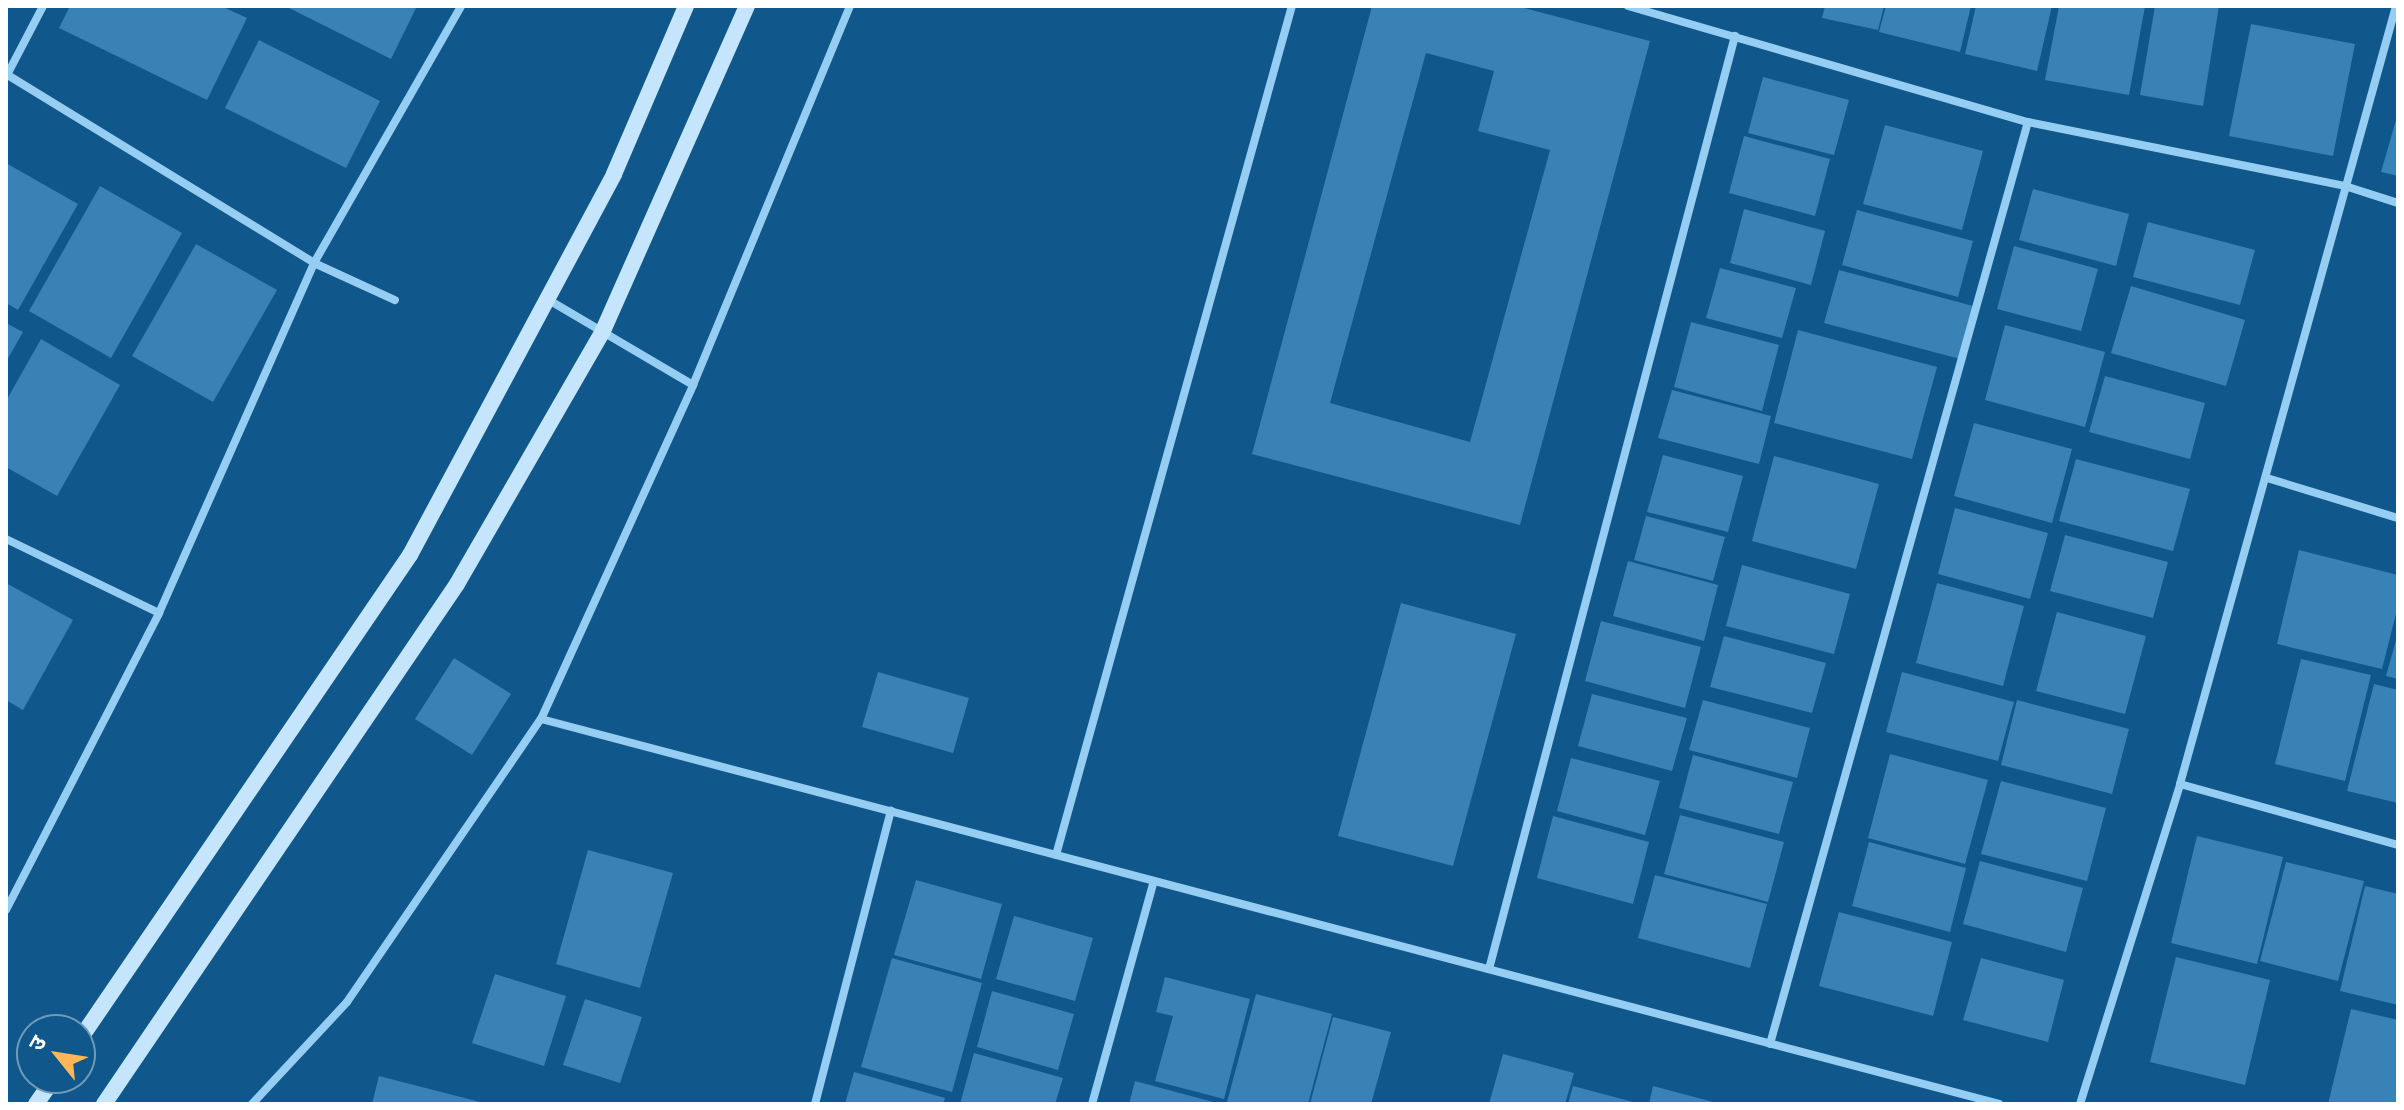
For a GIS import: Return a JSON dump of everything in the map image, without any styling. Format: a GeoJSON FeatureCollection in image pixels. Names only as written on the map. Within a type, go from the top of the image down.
{"type":"FeatureCollection","features":[{"type":"Feature","properties":{"kind":"main road"},"geometry":{"type":"LineString","coordinates":[[96,1016],[410,555],[614,174],[686,6]]}},
{"type":"Feature","properties":{"kind":"main road"},"geometry":{"type":"LineString","coordinates":[[104,1104],[457,584],[602,333],[747,6]]}},
{"type":"Feature","properties":{"kind":"street"},"geometry":{"type":"LineString","coordinates":[[43,6],[7,74],[314,263],[395,300]]}},
{"type":"Feature","properties":{"kind":"street"},"geometry":{"type":"LineString","coordinates":[[6,910],[159,613],[314,263],[461,6]]}},
{"type":"Feature","properties":{"kind":"street"},"geometry":{"type":"LineString","coordinates":[[252,1104],[347,1002],[541,719],[693,385],[850,6]]}},
{"type":"Feature","properties":{"kind":"street"},"geometry":{"type":"LineString","coordinates":[[1056,855],[1292,6]]}},
{"type":"Feature","properties":{"kind":"street"},"geometry":{"type":"LineString","coordinates":[[1628,6],[2028,122],[2345,186],[2398,203]]}},
{"type":"Feature","properties":{"kind":"street"},"geometry":{"type":"LineString","coordinates":[[2080,1104],[2180,784],[2396,6]]}},
{"type":"Feature","properties":{"kind":"street"},"geometry":{"type":"LineString","coordinates":[[1489,969],[1735,36]]}},
{"type":"Feature","properties":{"kind":"street"},"geometry":{"type":"LineString","coordinates":[[1770,1044],[2028,122]]}},
{"type":"Feature","properties":{"kind":"street"},"geometry":{"type":"LineString","coordinates":[[547,299],[693,385]]}},
{"type":"Feature","properties":{"kind":"street"},"geometry":{"type":"LineString","coordinates":[[2267,478],[2398,518]]}},
{"type":"Feature","properties":{"kind":"street"},"geometry":{"type":"LineString","coordinates":[[6,539],[159,613]]}},
{"type":"Feature","properties":{"kind":"street"},"geometry":{"type":"LineString","coordinates":[[541,719],[1999,1104]]}},
{"type":"Feature","properties":{"kind":"street"},"geometry":{"type":"LineString","coordinates":[[2180,784],[2398,845]]}},
{"type":"Feature","properties":{"kind":"street"},"geometry":{"type":"LineString","coordinates":[[815,1104],[891,811]]}},
{"type":"Feature","properties":{"kind":"street"},"geometry":{"type":"LineString","coordinates":[[1092,1104],[1154,881]]}},
{"type":"Feature","properties":{"kind":"building"},"geometry":{"type":"Polygon","coordinates":[[[70,6],[221,6],[247,18],[207,100],[59,28],[70,6]]]}},
{"type":"Feature","properties":{"kind":"building"},"geometry":{"type":"Polygon","coordinates":[[[285,6],[417,6],[391,59],[285,6]]]}},
{"type":"Feature","properties":{"kind":"building"},"geometry":{"type":"Polygon","coordinates":[[[1372,6],[1516,6],[1650,41],[1520,525],[1252,454],[1372,6]],[[1426,53],[1330,403],[1470,442],[1550,150],[1478,131],[1494,71],[1426,53]]]}},
{"type":"Feature","properties":{"kind":"building"},"geometry":{"type":"Polygon","coordinates":[[[1825,6],[1884,6],[1878,30],[1822,18],[1825,6]]]}},
{"type":"Feature","properties":{"kind":"building"},"geometry":{"type":"Polygon","coordinates":[[[1886,6],[1971,6],[1960,52],[1879,32],[1886,6]]]}},
{"type":"Feature","properties":{"kind":"building"},"geometry":{"type":"Polygon","coordinates":[[[1976,6],[2052,6],[2037,71],[1965,54],[1976,6]]]}},
{"type":"Feature","properties":{"kind":"building"},"geometry":{"type":"Polygon","coordinates":[[[2059,6],[2145,6],[2129,95],[2045,80],[2059,6]]]}},
{"type":"Feature","properties":{"kind":"building"},"geometry":{"type":"Polygon","coordinates":[[[2155,6],[2219,6],[2203,106],[2140,95],[2155,6]]]}},
{"type":"Feature","properties":{"kind":"building"},"geometry":{"type":"Polygon","coordinates":[[[2251,24],[2355,44],[2333,156],[2229,136],[2251,24]]]}},
{"type":"Feature","properties":{"kind":"building"},"geometry":{"type":"Polygon","coordinates":[[[259,40],[380,101],[346,168],[225,108],[259,40]]]}},
{"type":"Feature","properties":{"kind":"building"},"geometry":{"type":"Polygon","coordinates":[[[1763,77],[1849,100],[1834,155],[1748,133],[1763,77]]]}},
{"type":"Feature","properties":{"kind":"building"},"geometry":{"type":"Polygon","coordinates":[[[2398,113],[2398,176],[2381,172],[2398,113]]]}},
{"type":"Feature","properties":{"kind":"building"},"geometry":{"type":"Polygon","coordinates":[[[1885,125],[1983,151],[1962,230],[1863,204],[1885,125]]]}},
{"type":"Feature","properties":{"kind":"building"},"geometry":{"type":"Polygon","coordinates":[[[1744,136],[1830,159],[1815,216],[1729,193],[1744,136]]]}},
{"type":"Feature","properties":{"kind":"building"},"geometry":{"type":"Polygon","coordinates":[[[6,163],[78,204],[18,310],[6,303],[6,163]]]}},
{"type":"Feature","properties":{"kind":"building"},"geometry":{"type":"Polygon","coordinates":[[[100,186],[182,233],[111,358],[29,311],[100,186]]]}},
{"type":"Feature","properties":{"kind":"building"},"geometry":{"type":"Polygon","coordinates":[[[2033,189],[2129,214],[2116,266],[2019,240],[2033,189]]]}},
{"type":"Feature","properties":{"kind":"building"},"geometry":{"type":"Polygon","coordinates":[[[1744,209],[1825,231],[1811,285],[1730,263],[1744,209]]]}},
{"type":"Feature","properties":{"kind":"building"},"geometry":{"type":"Polygon","coordinates":[[[1857,210],[1973,241],[1958,297],[1842,265],[1857,210]]]}},
{"type":"Feature","properties":{"kind":"building"},"geometry":{"type":"Polygon","coordinates":[[[2148,222],[2255,250],[2240,305],[2133,277],[2148,222]]]}},
{"type":"Feature","properties":{"kind":"building"},"geometry":{"type":"Polygon","coordinates":[[[196,244],[277,290],[213,402],[132,356],[196,244]]]}},
{"type":"Feature","properties":{"kind":"building"},"geometry":{"type":"Polygon","coordinates":[[[2014,246],[2098,269],[2081,331],[1997,309],[2014,246]]]}},
{"type":"Feature","properties":{"kind":"building"},"geometry":{"type":"Polygon","coordinates":[[[1720,268],[1796,288],[1782,338],[1706,318],[1720,268]]]}},
{"type":"Feature","properties":{"kind":"building"},"geometry":{"type":"Polygon","coordinates":[[[1839,270],[1973,306],[1960,359],[1824,323],[1839,270]]]}},
{"type":"Feature","properties":{"kind":"building"},"geometry":{"type":"Polygon","coordinates":[[[2131,286],[2245,320],[2226,386],[2111,353],[2131,286]]]}},
{"type":"Feature","properties":{"kind":"building"},"geometry":{"type":"Polygon","coordinates":[[[1691,322],[1779,345],[1762,411],[1674,387],[1691,322]]]}},
{"type":"Feature","properties":{"kind":"building"},"geometry":{"type":"Polygon","coordinates":[[[6,323],[23,332],[6,362],[6,323]]]}},
{"type":"Feature","properties":{"kind":"building"},"geometry":{"type":"Polygon","coordinates":[[[2005,325],[2105,352],[2085,427],[1985,400],[2005,325]]]}},
{"type":"Feature","properties":{"kind":"building"},"geometry":{"type":"Polygon","coordinates":[[[1798,330],[1937,367],[1912,459],[1774,423],[1798,330]]]}},
{"type":"Feature","properties":{"kind":"building"},"geometry":{"type":"Polygon","coordinates":[[[41,339],[120,385],[57,496],[6,467],[6,401],[41,339]]]}},
{"type":"Feature","properties":{"kind":"building"},"geometry":{"type":"Polygon","coordinates":[[[2105,376],[2205,403],[2190,459],[2089,432],[2105,376]]]}},
{"type":"Feature","properties":{"kind":"building"},"geometry":{"type":"Polygon","coordinates":[[[1672,390],[1771,416],[1759,464],[1658,438],[1672,390]]]}},
{"type":"Feature","properties":{"kind":"building"},"geometry":{"type":"Polygon","coordinates":[[[1974,423],[2072,449],[2052,523],[1954,496],[1974,423]]]}},
{"type":"Feature","properties":{"kind":"building"},"geometry":{"type":"Polygon","coordinates":[[[1663,455],[1743,476],[1728,532],[1647,512],[1663,455]]]}},
{"type":"Feature","properties":{"kind":"building"},"geometry":{"type":"Polygon","coordinates":[[[1774,456],[1879,484],[1856,569],[1752,541],[1774,456]]]}},
{"type":"Feature","properties":{"kind":"building"},"geometry":{"type":"Polygon","coordinates":[[[2076,459],[2190,489],[2173,551],[2059,521],[2076,459]]]}},
{"type":"Feature","properties":{"kind":"building"},"geometry":{"type":"Polygon","coordinates":[[[1955,508],[2048,533],[2030,599],[1938,574],[1955,508]]]}},
{"type":"Feature","properties":{"kind":"building"},"geometry":{"type":"Polygon","coordinates":[[[1646,516],[1725,537],[1713,581],[1634,560],[1646,516]]]}},
{"type":"Feature","properties":{"kind":"building"},"geometry":{"type":"Polygon","coordinates":[[[2065,535],[2168,562],[2153,618],[2050,591],[2065,535]]]}},
{"type":"Feature","properties":{"kind":"building"},"geometry":{"type":"Polygon","coordinates":[[[2299,550],[2398,575],[2398,606],[2382,669],[2277,644],[2299,550]]]}},
{"type":"Feature","properties":{"kind":"building"},"geometry":{"type":"Polygon","coordinates":[[[1628,561],[1718,585],[1704,641],[1613,616],[1628,561]]]}},
{"type":"Feature","properties":{"kind":"building"},"geometry":{"type":"Polygon","coordinates":[[[1742,565],[1850,594],[1834,654],[1726,626],[1742,565]]]}},
{"type":"Feature","properties":{"kind":"building"},"geometry":{"type":"Polygon","coordinates":[[[6,583],[73,620],[23,710],[6,700],[6,583]]]}},
{"type":"Feature","properties":{"kind":"building"},"geometry":{"type":"Polygon","coordinates":[[[1937,583],[2024,606],[2003,686],[1916,663],[1937,583]]]}},
{"type":"Feature","properties":{"kind":"building"},"geometry":{"type":"Polygon","coordinates":[[[1401,603],[1516,634],[1453,866],[1338,836],[1401,603]]]}},
{"type":"Feature","properties":{"kind":"building"},"geometry":{"type":"Polygon","coordinates":[[[2057,612],[2146,636],[2125,714],[2036,691],[2057,612]]]}},
{"type":"Feature","properties":{"kind":"building"},"geometry":{"type":"Polygon","coordinates":[[[1601,621],[1701,647],[1685,708],[1585,681],[1601,621]]]}},
{"type":"Feature","properties":{"kind":"building"},"geometry":{"type":"Polygon","coordinates":[[[2398,633],[2398,679],[2386,676],[2398,633]]]}},
{"type":"Feature","properties":{"kind":"building"},"geometry":{"type":"Polygon","coordinates":[[[1724,636],[1826,663],[1812,713],[1710,687],[1724,636]]]}},
{"type":"Feature","properties":{"kind":"building"},"geometry":{"type":"Polygon","coordinates":[[[454,658],[511,694],[472,755],[415,719],[454,658]]]}},
{"type":"Feature","properties":{"kind":"building"},"geometry":{"type":"Polygon","coordinates":[[[2301,659],[2371,675],[2345,781],[2275,764],[2301,659]]]}},
{"type":"Feature","properties":{"kind":"building"},"geometry":{"type":"Polygon","coordinates":[[[878,672],[969,698],[953,753],[862,727],[878,672]]]}},
{"type":"Feature","properties":{"kind":"building"},"geometry":{"type":"Polygon","coordinates":[[[1902,672],[2014,702],[1998,761],[1886,732],[1902,672]]]}},
{"type":"Feature","properties":{"kind":"building"},"geometry":{"type":"Polygon","coordinates":[[[2374,684],[2398,690],[2398,803],[2347,791],[2374,684]]]}},
{"type":"Feature","properties":{"kind":"building"},"geometry":{"type":"Polygon","coordinates":[[[1592,694],[1687,718],[1672,771],[1578,746],[1592,694]]]}},
{"type":"Feature","properties":{"kind":"building"},"geometry":{"type":"Polygon","coordinates":[[[1703,700],[1810,728],[1797,778],[1689,750],[1703,700]]]}},
{"type":"Feature","properties":{"kind":"building"},"geometry":{"type":"Polygon","coordinates":[[[2017,700],[2129,729],[2112,794],[2001,765],[2017,700]]]}},
{"type":"Feature","properties":{"kind":"building"},"geometry":{"type":"Polygon","coordinates":[[[1890,754],[1988,780],[1965,864],[1868,838],[1890,754]]]}},
{"type":"Feature","properties":{"kind":"building"},"geometry":{"type":"Polygon","coordinates":[[[1693,755],[1793,782],[1779,834],[1679,808],[1693,755]]]}},
{"type":"Feature","properties":{"kind":"building"},"geometry":{"type":"Polygon","coordinates":[[[1571,758],[1660,781],[1645,835],[1557,811],[1571,758]]]}},
{"type":"Feature","properties":{"kind":"building"},"geometry":{"type":"Polygon","coordinates":[[[2001,781],[2106,808],[2087,881],[1981,854],[2001,781]]]}},
{"type":"Feature","properties":{"kind":"building"},"geometry":{"type":"Polygon","coordinates":[[[1680,815],[1784,842],[1768,902],[1664,874],[1680,815]]]}},
{"type":"Feature","properties":{"kind":"building"},"geometry":{"type":"Polygon","coordinates":[[[1553,816],[1649,842],[1633,904],[1537,878],[1553,816]]]}},
{"type":"Feature","properties":{"kind":"building"},"geometry":{"type":"Polygon","coordinates":[[[2197,836],[2283,857],[2257,964],[2171,943],[2197,836]]]}},
{"type":"Feature","properties":{"kind":"building"},"geometry":{"type":"Polygon","coordinates":[[[1869,842],[1966,868],[1950,932],[1852,906],[1869,842]]]}},
{"type":"Feature","properties":{"kind":"building"},"geometry":{"type":"Polygon","coordinates":[[[588,850],[673,873],[640,988],[556,964],[588,850]]]}},
{"type":"Feature","properties":{"kind":"building"},"geometry":{"type":"Polygon","coordinates":[[[1980,861],[2083,888],[2066,952],[1963,924],[1980,861]]]}},
{"type":"Feature","properties":{"kind":"building"},"geometry":{"type":"Polygon","coordinates":[[[2286,862],[2364,881],[2338,981],[2260,961],[2286,862]]]}},
{"type":"Feature","properties":{"kind":"building"},"geometry":{"type":"Polygon","coordinates":[[[1655,875],[1767,904],[1750,968],[1638,938],[1655,875]]]}},
{"type":"Feature","properties":{"kind":"building"},"geometry":{"type":"Polygon","coordinates":[[[916,880],[1002,904],[981,979],[894,955],[916,880]]]}},
{"type":"Feature","properties":{"kind":"building"},"geometry":{"type":"Polygon","coordinates":[[[2365,886],[2398,894],[2398,1005],[2340,991],[2365,886]]]}},
{"type":"Feature","properties":{"kind":"building"},"geometry":{"type":"Polygon","coordinates":[[[1839,912],[1952,942],[1933,1016],[1819,986],[1839,912]]]}},
{"type":"Feature","properties":{"kind":"building"},"geometry":{"type":"Polygon","coordinates":[[[1014,916],[1093,938],[1075,1001],[996,979],[1014,916]]]}},
{"type":"Feature","properties":{"kind":"building"},"geometry":{"type":"Polygon","coordinates":[[[2176,957],[2270,980],[2245,1085],[2150,1062],[2176,957]]]}},
{"type":"Feature","properties":{"kind":"building"},"geometry":{"type":"Polygon","coordinates":[[[892,958],[982,983],[952,1092],[861,1067],[892,958]]]}},
{"type":"Feature","properties":{"kind":"building"},"geometry":{"type":"Polygon","coordinates":[[[1981,958],[2064,980],[2048,1042],[1963,1020],[1981,958]]]}},
{"type":"Feature","properties":{"kind":"building"},"geometry":{"type":"Polygon","coordinates":[[[495,974],[566,996],[544,1066],[472,1043],[495,974]]]}},
{"type":"Feature","properties":{"kind":"building"},"geometry":{"type":"Polygon","coordinates":[[[1165,977],[1250,999],[1224,1099],[1155,1081],[1173,1016],[1156,1012],[1165,977]]]}},
{"type":"Feature","properties":{"kind":"building"},"geometry":{"type":"Polygon","coordinates":[[[992,991],[1074,1014],[1058,1070],[977,1047],[992,991]]]}},
{"type":"Feature","properties":{"kind":"building"},"geometry":{"type":"Polygon","coordinates":[[[1256,994],[1332,1014],[1308,1104],[1227,1102],[1256,994]]]}},
{"type":"Feature","properties":{"kind":"building"},"geometry":{"type":"Polygon","coordinates":[[[585,999],[642,1017],[620,1083],[563,1065],[585,999]]]}},
{"type":"Feature","properties":{"kind":"building"},"geometry":{"type":"Polygon","coordinates":[[[2351,1009],[2398,1020],[2398,1104],[2328,1104],[2351,1009]]]}},
{"type":"Feature","properties":{"kind":"building"},"geometry":{"type":"Polygon","coordinates":[[[1333,1017],[1391,1032],[1371,1104],[1310,1104],[1333,1017]]]}},
{"type":"Feature","properties":{"kind":"building"},"geometry":{"type":"Polygon","coordinates":[[[974,1053],[1063,1078],[1055,1104],[960,1104],[974,1053]]]}},
{"type":"Feature","properties":{"kind":"building"},"geometry":{"type":"Polygon","coordinates":[[[1503,1054],[1574,1073],[1565,1104],[1489,1104],[1503,1054]]]}},
{"type":"Feature","properties":{"kind":"building"},"geometry":{"type":"Polygon","coordinates":[[[854,1072],[945,1098],[943,1104],[845,1104],[854,1072]]]}},
{"type":"Feature","properties":{"kind":"building"},"geometry":{"type":"Polygon","coordinates":[[[379,1076],[484,1103],[484,1104],[372,1104],[379,1076]]]}},
{"type":"Feature","properties":{"kind":"building"},"geometry":{"type":"Polygon","coordinates":[[[1135,1081],[1217,1103],[1217,1104],[1129,1104],[1135,1081]]]}},
{"type":"Feature","properties":{"kind":"building"},"geometry":{"type":"Polygon","coordinates":[[[1573,1086],[1637,1103],[1637,1104],[1568,1104],[1573,1086]]]}},
{"type":"Feature","properties":{"kind":"building"},"geometry":{"type":"Polygon","coordinates":[[[1653,1086],[1717,1103],[1649,1104],[1653,1086]]]}}]}
